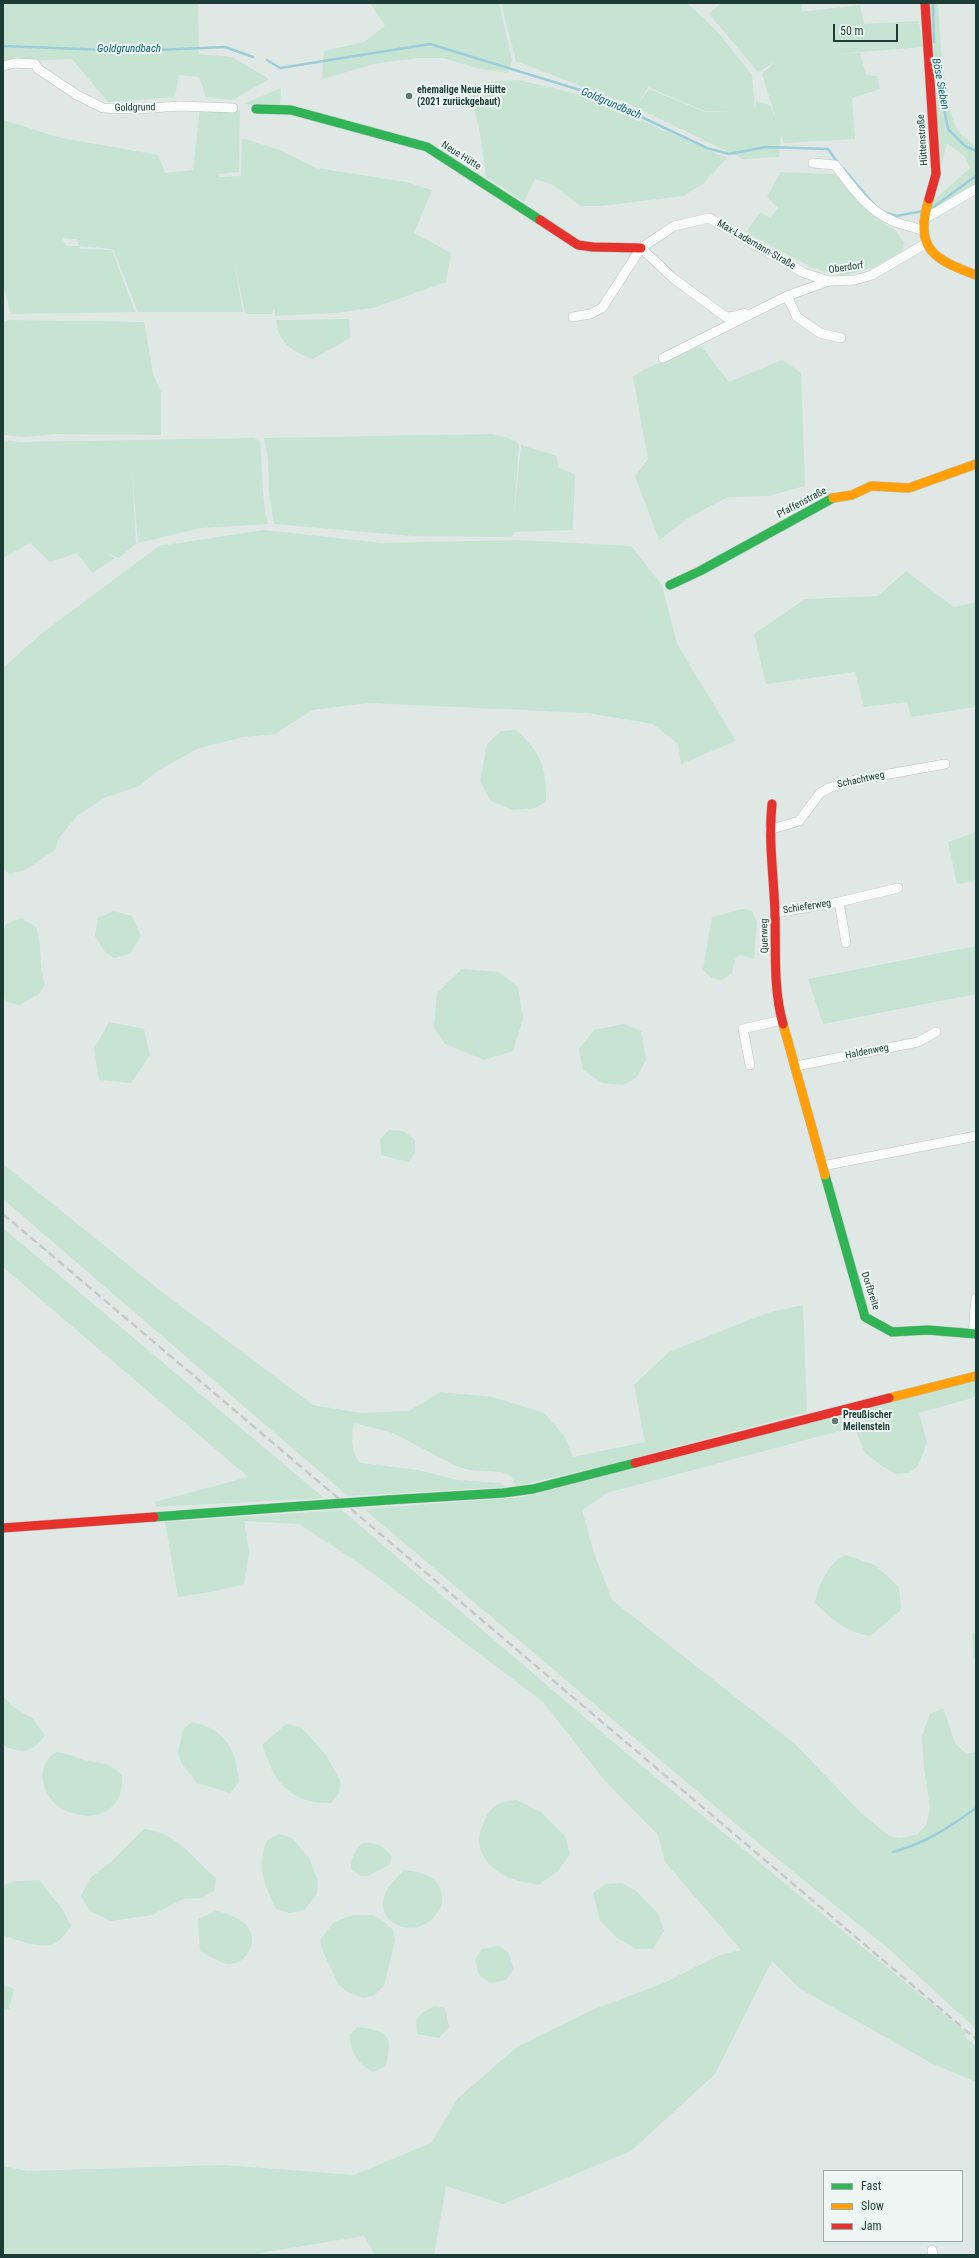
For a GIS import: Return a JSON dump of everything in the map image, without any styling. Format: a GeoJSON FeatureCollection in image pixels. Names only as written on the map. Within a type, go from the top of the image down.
{"type":"FeatureCollection","features":[{"type":"Feature","properties":{"kind":"street","name":"Hüttenstraße"},"geometry":{"type":"LineString","coordinates":[[925,3],[936,174],[927,205],[926,218]]}},
{"type":"Feature","properties":{"kind":"street","name":"Goldgrund"},"geometry":{"type":"LineString","coordinates":[[3,66],[15,64],[35,64],[38,69],[77,95],[103,108],[136,110],[180,106],[233,108]]}},
{"type":"Feature","properties":{"kind":"street","name":"Neue Hütte"},"geometry":{"type":"LineString","coordinates":[[256,109],[291,110],[427,147],[578,245],[588,248],[629,246],[641,248]]}},
{"type":"Feature","properties":{"kind":"street"},"geometry":{"type":"LineString","coordinates":[[813,163],[835,165],[871,209],[894,222],[907,224],[923,230]]}},
{"type":"Feature","properties":{"kind":"street"},"geometry":{"type":"LineString","coordinates":[[976,189],[926,218],[923,230],[925,244],[946,264],[976,275]]}},
{"type":"Feature","properties":{"kind":"street","name":"Max-Lademann-Straße"},"geometry":{"type":"LineString","coordinates":[[573,317],[590,314],[602,308],[641,248],[674,226],[709,218],[804,273],[829,281]]}},
{"type":"Feature","properties":{"kind":"street","name":"Oberdorf"},"geometry":{"type":"LineString","coordinates":[[663,358],[784,298],[829,281],[854,280],[872,275],[925,244]]}},
{"type":"Feature","properties":{"kind":"street"},"geometry":{"type":"LineString","coordinates":[[641,248],[674,279],[726,317],[736,316],[772,299],[784,298],[797,317],[820,333],[841,338]]}},
{"type":"Feature","properties":{"kind":"street","name":"Pfaffenstraße"},"geometry":{"type":"LineString","coordinates":[[670,585],[700,571],[837,496],[852,495],[871,486],[909,488],[976,464]]}},
{"type":"Feature","properties":{"kind":"street","name":"Schachtweg"},"geometry":{"type":"LineString","coordinates":[[769,830],[799,821],[820,793],[829,788],[855,780],[945,764]]}},
{"type":"Feature","properties":{"kind":"street","name":"Querweg"},"geometry":{"type":"LineString","coordinates":[[772,804],[769,830],[775,913],[776,988],[782,1020],[796,1066]]}},
{"type":"Feature","properties":{"kind":"street","name":"Schieferweg"},"geometry":{"type":"LineString","coordinates":[[775,913],[839,902],[898,888]]}},
{"type":"Feature","properties":{"kind":"street","name":"Schieferweg"},"geometry":{"type":"LineString","coordinates":[[839,902],[846,943]]}},
{"type":"Feature","properties":{"kind":"street"},"geometry":{"type":"LineString","coordinates":[[750,1065],[743,1029],[782,1020]]}},
{"type":"Feature","properties":{"kind":"street","name":"Haldenweg"},"geometry":{"type":"LineString","coordinates":[[796,1066],[918,1042],[936,1032]]}},
{"type":"Feature","properties":{"kind":"street","name":"Dorfbreite"},"geometry":{"type":"LineString","coordinates":[[796,1066],[822,1166],[865,1316],[878,1326],[892,1332],[928,1330],[974,1334],[976,1298]]}},
{"type":"Feature","properties":{"kind":"street"},"geometry":{"type":"LineString","coordinates":[[822,1166],[976,1136]]}},
{"type":"Feature","properties":{"kind":"street"},"geometry":{"type":"LineString","coordinates":[[3,1528],[388,1500],[510,1493],[533,1489],[976,1376]]}},
{"type":"Feature","properties":{"kind":"green space"},"geometry":{"type":"Polygon","coordinates":[[[3,3],[198,3],[199,54],[232,57],[269,79],[233,100],[206,97],[199,77],[179,75],[175,97],[108,102],[72,59],[3,62],[3,3]]]}},
{"type":"Feature","properties":{"kind":"green space"},"geometry":{"type":"Polygon","coordinates":[[[370,3],[499,3],[512,60],[508,73],[476,68],[444,58],[419,58],[378,63],[322,79],[324,51],[364,42],[385,26],[370,3]]]}},
{"type":"Feature","properties":{"kind":"green space"},"geometry":{"type":"Polygon","coordinates":[[[501,3],[687,3],[717,31],[752,75],[755,111],[756,101],[770,105],[776,119],[762,74],[775,62],[758,72],[709,14],[721,3],[803,3],[801,12],[860,5],[864,24],[919,21],[923,47],[837,54],[860,53],[866,75],[877,76],[880,89],[852,98],[855,139],[784,143],[781,135],[779,157],[743,159],[635,107],[516,61],[501,3]],[[648,87],[639,102],[649,89],[705,112],[734,111],[704,111],[648,87]]]}},
{"type":"Feature","properties":{"kind":"green space"},"geometry":{"type":"Polygon","coordinates":[[[930,3],[938,3],[943,71],[954,123],[963,137],[976,147],[976,186],[931,211],[933,201],[970,168],[964,156],[947,143],[941,167],[930,3]]]}},
{"type":"Feature","properties":{"kind":"green space"},"geometry":{"type":"Polygon","coordinates":[[[518,80],[586,96],[727,158],[703,184],[683,196],[601,206],[581,206],[551,184],[535,179],[524,202],[486,177],[481,139],[470,89],[490,82],[518,80]]]}},
{"type":"Feature","properties":{"kind":"green space"},"geometry":{"type":"Polygon","coordinates":[[[281,88],[280,106],[243,104],[281,88]]]}},
{"type":"Feature","properties":{"kind":"green space"},"geometry":{"type":"Polygon","coordinates":[[[200,108],[240,111],[239,172],[219,174],[219,177],[241,176],[242,138],[280,150],[316,168],[406,182],[432,190],[414,233],[451,253],[446,282],[373,308],[335,313],[275,316],[274,307],[272,314],[245,314],[234,260],[243,312],[138,312],[113,249],[80,246],[80,249],[112,250],[135,312],[11,314],[3,284],[3,120],[61,138],[158,155],[165,173],[193,170],[200,108]],[[62,238],[66,246],[79,246],[77,239],[62,238]]]}},
{"type":"Feature","properties":{"kind":"green space"},"geometry":{"type":"Polygon","coordinates":[[[781,172],[835,174],[872,214],[896,231],[904,243],[902,251],[875,267],[843,276],[813,268],[746,232],[760,213],[771,217],[778,208],[767,197],[781,172]]]}},
{"type":"Feature","properties":{"kind":"green space"},"geometry":{"type":"Polygon","coordinates":[[[349,319],[350,338],[313,359],[299,353],[283,341],[276,320],[349,319]]]}},
{"type":"Feature","properties":{"kind":"green space"},"geometry":{"type":"Polygon","coordinates":[[[9,320],[144,322],[153,374],[161,392],[161,435],[54,434],[24,437],[3,435],[3,322],[9,320]]]}},
{"type":"Feature","properties":{"kind":"green space"},"geometry":{"type":"Polygon","coordinates":[[[701,346],[729,382],[782,360],[801,373],[805,486],[768,496],[728,497],[693,515],[659,540],[635,476],[648,459],[633,377],[645,369],[701,346]]]}},
{"type":"Feature","properties":{"kind":"green space"},"geometry":{"type":"Polygon","coordinates":[[[492,434],[508,438],[519,444],[514,518],[521,445],[557,456],[558,468],[575,474],[573,530],[513,532],[512,537],[413,536],[274,524],[269,492],[268,459],[264,438],[492,434]]]}},
{"type":"Feature","properties":{"kind":"green space"},"geometry":{"type":"Polygon","coordinates":[[[254,438],[260,441],[263,493],[268,524],[201,528],[138,543],[132,470],[136,544],[119,558],[106,553],[115,558],[92,573],[77,553],[50,562],[30,543],[3,558],[3,440],[21,442],[254,438]]]}},
{"type":"Feature","properties":{"kind":"green space"},"geometry":{"type":"Polygon","coordinates":[[[264,530],[381,543],[517,540],[631,546],[662,585],[677,644],[736,741],[681,764],[678,744],[653,724],[587,713],[369,703],[312,710],[275,734],[243,737],[199,748],[159,770],[139,786],[104,798],[77,816],[59,838],[55,850],[25,870],[10,874],[3,870],[3,668],[41,634],[159,546],[264,530]]]}},
{"type":"Feature","properties":{"kind":"green space"},"geometry":{"type":"Polygon","coordinates":[[[906,571],[954,607],[976,602],[976,707],[911,717],[907,702],[864,707],[855,672],[766,684],[754,634],[805,599],[878,596],[906,571]]]}},
{"type":"Feature","properties":{"kind":"green space"},"geometry":{"type":"Polygon","coordinates":[[[516,730],[525,738],[537,754],[544,770],[546,802],[535,808],[513,810],[491,801],[480,781],[487,744],[501,731],[516,730]]]}},
{"type":"Feature","properties":{"kind":"green space"},"geometry":{"type":"Polygon","coordinates":[[[976,832],[976,881],[957,884],[948,842],[976,832]]]}},
{"type":"Feature","properties":{"kind":"green space"},"geometry":{"type":"Polygon","coordinates":[[[742,909],[752,911],[757,922],[754,959],[740,955],[736,957],[732,973],[722,980],[712,978],[703,970],[712,917],[742,909]]]}},
{"type":"Feature","properties":{"kind":"green space"},"geometry":{"type":"Polygon","coordinates":[[[114,911],[132,916],[141,936],[130,954],[114,958],[105,952],[95,936],[98,918],[114,911]]]}},
{"type":"Feature","properties":{"kind":"green space"},"geometry":{"type":"Polygon","coordinates":[[[21,918],[36,927],[45,985],[39,994],[20,1005],[6,1002],[3,996],[3,932],[6,924],[21,918]]]}},
{"type":"Feature","properties":{"kind":"green space"},"geometry":{"type":"Polygon","coordinates":[[[976,946],[976,994],[823,1024],[808,979],[976,946]]]}},
{"type":"Feature","properties":{"kind":"green space"},"geometry":{"type":"Polygon","coordinates":[[[462,969],[499,972],[518,987],[523,1019],[513,1051],[484,1060],[445,1044],[434,1028],[437,993],[462,969]]]}},
{"type":"Feature","properties":{"kind":"green space"},"geometry":{"type":"Polygon","coordinates":[[[109,1022],[144,1029],[150,1055],[131,1083],[99,1080],[94,1049],[109,1022]]]}},
{"type":"Feature","properties":{"kind":"green space"},"geometry":{"type":"Polygon","coordinates":[[[624,1024],[641,1031],[646,1060],[636,1078],[623,1085],[602,1083],[583,1070],[579,1049],[594,1030],[624,1024]]]}},
{"type":"Feature","properties":{"kind":"green space"},"geometry":{"type":"Polygon","coordinates":[[[389,1130],[403,1131],[415,1140],[415,1153],[408,1162],[381,1155],[380,1139],[389,1130]]]}},
{"type":"Feature","properties":{"kind":"green space"},"geometry":{"type":"Polygon","coordinates":[[[3,1164],[167,1296],[313,1405],[361,1413],[409,1411],[440,1392],[493,1397],[544,1413],[565,1437],[573,1457],[645,1442],[634,1385],[669,1352],[767,1313],[803,1305],[807,1412],[596,1468],[516,1486],[511,1476],[501,1472],[469,1470],[456,1466],[393,1433],[354,1423],[352,1439],[355,1455],[361,1463],[418,1470],[458,1480],[500,1483],[507,1487],[348,1496],[3,1199],[3,1164]]]}},
{"type":"Feature","properties":{"kind":"green space"},"geometry":{"type":"Polygon","coordinates":[[[3,1228],[324,1498],[156,1507],[155,1502],[248,1477],[3,1267],[3,1228]]]}},
{"type":"Feature","properties":{"kind":"green space"},"geometry":{"type":"Polygon","coordinates":[[[976,1380],[976,1397],[919,1413],[927,1443],[918,1466],[909,1473],[896,1474],[882,1466],[865,1453],[854,1427],[607,1493],[582,1510],[594,1553],[612,1600],[795,1744],[861,1813],[889,1836],[901,1838],[918,1834],[926,1825],[930,1808],[924,1768],[922,1736],[930,1714],[943,1708],[955,1743],[966,1754],[976,1752],[976,2029],[889,1949],[769,1852],[364,1509],[523,1497],[976,1380]]]}},
{"type":"Feature","properties":{"kind":"green space"},"geometry":{"type":"Polygon","coordinates":[[[342,1510],[625,1752],[967,2033],[964,2036],[976,2046],[976,2082],[931,2063],[799,1988],[772,1961],[715,2074],[631,2151],[503,2204],[446,2186],[434,2255],[375,2255],[364,2236],[260,2253],[259,2255],[3,2255],[3,2166],[27,2171],[224,2165],[354,2175],[431,2143],[458,2098],[517,2047],[592,2010],[664,1983],[720,1955],[741,1950],[665,1862],[658,1835],[605,1781],[543,1702],[362,1565],[299,1524],[244,1521],[249,1552],[244,1584],[216,1591],[178,1597],[165,1522],[342,1510]]]}},
{"type":"Feature","properties":{"kind":"green space"},"geometry":{"type":"Polygon","coordinates":[[[845,1555],[875,1565],[899,1587],[901,1610],[870,1636],[846,1628],[815,1603],[819,1589],[828,1570],[838,1559],[845,1555]]]}},
{"type":"Feature","properties":{"kind":"green space"},"geometry":{"type":"Polygon","coordinates":[[[976,1632],[976,1660],[973,1656],[972,1633],[976,1632]]]}},
{"type":"Feature","properties":{"kind":"green space"},"geometry":{"type":"Polygon","coordinates":[[[3,1696],[13,1707],[32,1718],[45,1735],[41,1741],[32,1748],[21,1751],[3,1745],[3,1696]]]}},
{"type":"Feature","properties":{"kind":"green space"},"geometry":{"type":"Polygon","coordinates":[[[192,1722],[204,1725],[213,1730],[221,1736],[232,1751],[238,1771],[239,1782],[230,1793],[197,1783],[182,1764],[178,1752],[183,1730],[192,1722]]]}},
{"type":"Feature","properties":{"kind":"green space"},"geometry":{"type":"Polygon","coordinates":[[[286,1724],[301,1727],[326,1755],[341,1782],[339,1793],[331,1803],[302,1799],[284,1787],[276,1777],[269,1764],[262,1745],[286,1724]]]}},
{"type":"Feature","properties":{"kind":"green space"},"geometry":{"type":"Polygon","coordinates":[[[56,1752],[84,1760],[104,1763],[122,1775],[122,1787],[119,1797],[114,1805],[98,1815],[88,1816],[77,1815],[66,1811],[51,1800],[43,1783],[43,1774],[44,1766],[49,1758],[56,1752]]]}},
{"type":"Feature","properties":{"kind":"green space"},"geometry":{"type":"Polygon","coordinates":[[[517,1800],[541,1812],[565,1836],[570,1854],[558,1871],[538,1885],[505,1876],[491,1866],[482,1854],[480,1847],[480,1832],[492,1808],[504,1802],[517,1800]]]}},
{"type":"Feature","properties":{"kind":"green space"},"geometry":{"type":"Polygon","coordinates":[[[144,1829],[156,1831],[166,1835],[183,1847],[216,1878],[215,1890],[202,1898],[183,1899],[152,1915],[111,1921],[90,1911],[81,1896],[90,1878],[112,1861],[144,1829]]]}},
{"type":"Feature","properties":{"kind":"green space"},"geometry":{"type":"Polygon","coordinates":[[[279,1834],[292,1838],[309,1858],[318,1881],[317,1894],[304,1910],[290,1913],[276,1909],[265,1883],[262,1867],[264,1850],[267,1840],[279,1834]]]}},
{"type":"Feature","properties":{"kind":"green space"},"geometry":{"type":"Polygon","coordinates":[[[362,1843],[371,1843],[383,1847],[392,1857],[389,1865],[368,1876],[361,1876],[351,1869],[354,1855],[362,1843]]]}},
{"type":"Feature","properties":{"kind":"green space"},"geometry":{"type":"Polygon","coordinates":[[[404,1870],[425,1874],[438,1884],[441,1892],[442,1903],[438,1913],[427,1923],[418,1927],[408,1928],[399,1926],[391,1921],[386,1914],[383,1905],[385,1894],[393,1881],[404,1870]]]}},
{"type":"Feature","properties":{"kind":"green space"},"geometry":{"type":"Polygon","coordinates":[[[39,1880],[62,1909],[71,1926],[60,1940],[54,1944],[45,1946],[19,1941],[3,1935],[3,1885],[16,1881],[39,1880]]]}},
{"type":"Feature","properties":{"kind":"green space"},"geometry":{"type":"Polygon","coordinates":[[[622,1883],[636,1891],[658,1913],[664,1931],[653,1949],[636,1949],[617,1938],[600,1921],[593,1893],[606,1884],[622,1883]]]}},
{"type":"Feature","properties":{"kind":"green space"},"geometry":{"type":"Polygon","coordinates":[[[216,1911],[238,1918],[249,1929],[252,1935],[252,1942],[247,1955],[242,1960],[228,1964],[200,1951],[198,1919],[216,1911]]]}},
{"type":"Feature","properties":{"kind":"green space"},"geometry":{"type":"Polygon","coordinates":[[[353,1915],[372,1915],[382,1920],[393,1930],[395,1941],[384,1986],[373,1996],[363,1998],[346,1991],[339,1985],[323,1952],[320,1940],[334,1922],[353,1915]]]}},
{"type":"Feature","properties":{"kind":"green space"},"geometry":{"type":"Polygon","coordinates":[[[499,1946],[508,1952],[514,1969],[506,1980],[491,1983],[479,1975],[475,1959],[482,1949],[499,1946]]]}},
{"type":"Feature","properties":{"kind":"green space"},"geometry":{"type":"Polygon","coordinates":[[[3,1985],[14,1989],[9,2009],[3,2010],[3,1985]]]}},
{"type":"Feature","properties":{"kind":"green space"},"geometry":{"type":"Polygon","coordinates":[[[434,2006],[445,2008],[449,2027],[439,2038],[417,2034],[416,2020],[422,2013],[434,2006]]]}},
{"type":"Feature","properties":{"kind":"green space"},"geometry":{"type":"Polygon","coordinates":[[[358,2027],[383,2033],[386,2037],[389,2048],[386,2066],[373,2072],[367,2069],[356,2057],[351,2047],[350,2034],[358,2027]]]}},
{"type":"Feature","properties":{"kind":"waterway","name":"Böse Sieben"},"geometry":{"type":"LineString","coordinates":[[933,3],[934,42]]}},
{"type":"Feature","properties":{"kind":"waterway","name":"Goldgrundbach"},"geometry":{"type":"LineString","coordinates":[[267,60],[280,68],[430,44],[593,94],[707,148],[729,154],[766,147],[828,149],[838,163]]}},
{"type":"Feature","properties":{"kind":"waterway","name":"Goldgrundbach"},"geometry":{"type":"LineString","coordinates":[[3,46],[133,51],[225,47],[253,57]]}},
{"type":"Feature","properties":{"kind":"waterway","name":"Böse Sieben"},"geometry":{"type":"LineString","coordinates":[[935,65],[948,129],[965,146],[976,151]]}},
{"type":"Feature","properties":{"kind":"waterway","name":"Goldgrundbach"},"geometry":{"type":"LineString","coordinates":[[843,168],[876,207]]}},
{"type":"Feature","properties":{"kind":"waterway","name":"Goldgrundbach"},"geometry":{"type":"LineString","coordinates":[[932,208],[976,176]]}},
{"type":"Feature","properties":{"kind":"waterway","name":"Goldgrundbach"},"geometry":{"type":"LineString","coordinates":[[887,213],[896,216],[923,211]]}},
{"type":"Feature","properties":{"kind":"waterway"},"geometry":{"type":"LineString","coordinates":[[893,1852],[916,1844],[936,1834],[976,1808]]}},
{"type":"Feature","properties":{"kind":"railway"},"geometry":{"type":"LineString","coordinates":[[3,1214],[976,2039]]}},
{"type":"Feature","properties":{"kind":"traffic: fast"},"geometry":{"type":"LineString","coordinates":[[256,109],[291,110],[427,147],[540,220]]}},
{"type":"Feature","properties":{"kind":"traffic: fast"},"geometry":{"type":"LineString","coordinates":[[670,585],[700,571],[833,498]]}},
{"type":"Feature","properties":{"kind":"traffic: fast"},"geometry":{"type":"LineString","coordinates":[[825,1175],[865,1317],[892,1332],[928,1330],[976,1334]]}},
{"type":"Feature","properties":{"kind":"traffic: fast"},"geometry":{"type":"LineString","coordinates":[[388,1500],[503,1493],[533,1489],[635,1463]]}},
{"type":"Feature","properties":{"kind":"traffic: fast"},"geometry":{"type":"LineString","coordinates":[[302,1506],[388,1500]]}},
{"type":"Feature","properties":{"kind":"traffic: fast"},"geometry":{"type":"LineString","coordinates":[[154,1517],[302,1506]]}},
{"type":"Feature","properties":{"kind":"traffic: slow"},"geometry":{"type":"LineString","coordinates":[[929,199],[925,216],[924,230],[926,241],[931,250],[938,257],[948,263],[976,275]]}},
{"type":"Feature","properties":{"kind":"traffic: slow"},"geometry":{"type":"LineString","coordinates":[[833,498],[852,495],[871,486],[909,488],[976,464]]}},
{"type":"Feature","properties":{"kind":"traffic: slow"},"geometry":{"type":"LineString","coordinates":[[783,1024],[825,1175]]}},
{"type":"Feature","properties":{"kind":"traffic: slow"},"geometry":{"type":"LineString","coordinates":[[889,1398],[976,1376]]}},
{"type":"Feature","properties":{"kind":"traffic: jam"},"geometry":{"type":"LineString","coordinates":[[925,3],[936,174],[929,199]]}},
{"type":"Feature","properties":{"kind":"traffic: jam"},"geometry":{"type":"LineString","coordinates":[[540,220],[578,245],[593,247],[641,248]]}},
{"type":"Feature","properties":{"kind":"traffic: jam"},"geometry":{"type":"LineString","coordinates":[[772,804],[771,845],[775,914],[776,983],[783,1024]]}},
{"type":"Feature","properties":{"kind":"traffic: jam"},"geometry":{"type":"LineString","coordinates":[[635,1463],[889,1398]]}},
{"type":"Feature","properties":{"kind":"traffic: jam"},"geometry":{"type":"LineString","coordinates":[[3,1528],[154,1517]]}},
{"type":"Feature","properties":{"kind":"place","name":"ehemalige Neue Hütte (2021 zurückgebaut)"},"geometry":{"type":"Point","coordinates":[409,96]}},
{"type":"Feature","properties":{"kind":"place","name":"Preußischer Meilenstein"},"geometry":{"type":"Point","coordinates":[835,1421]}}]}
